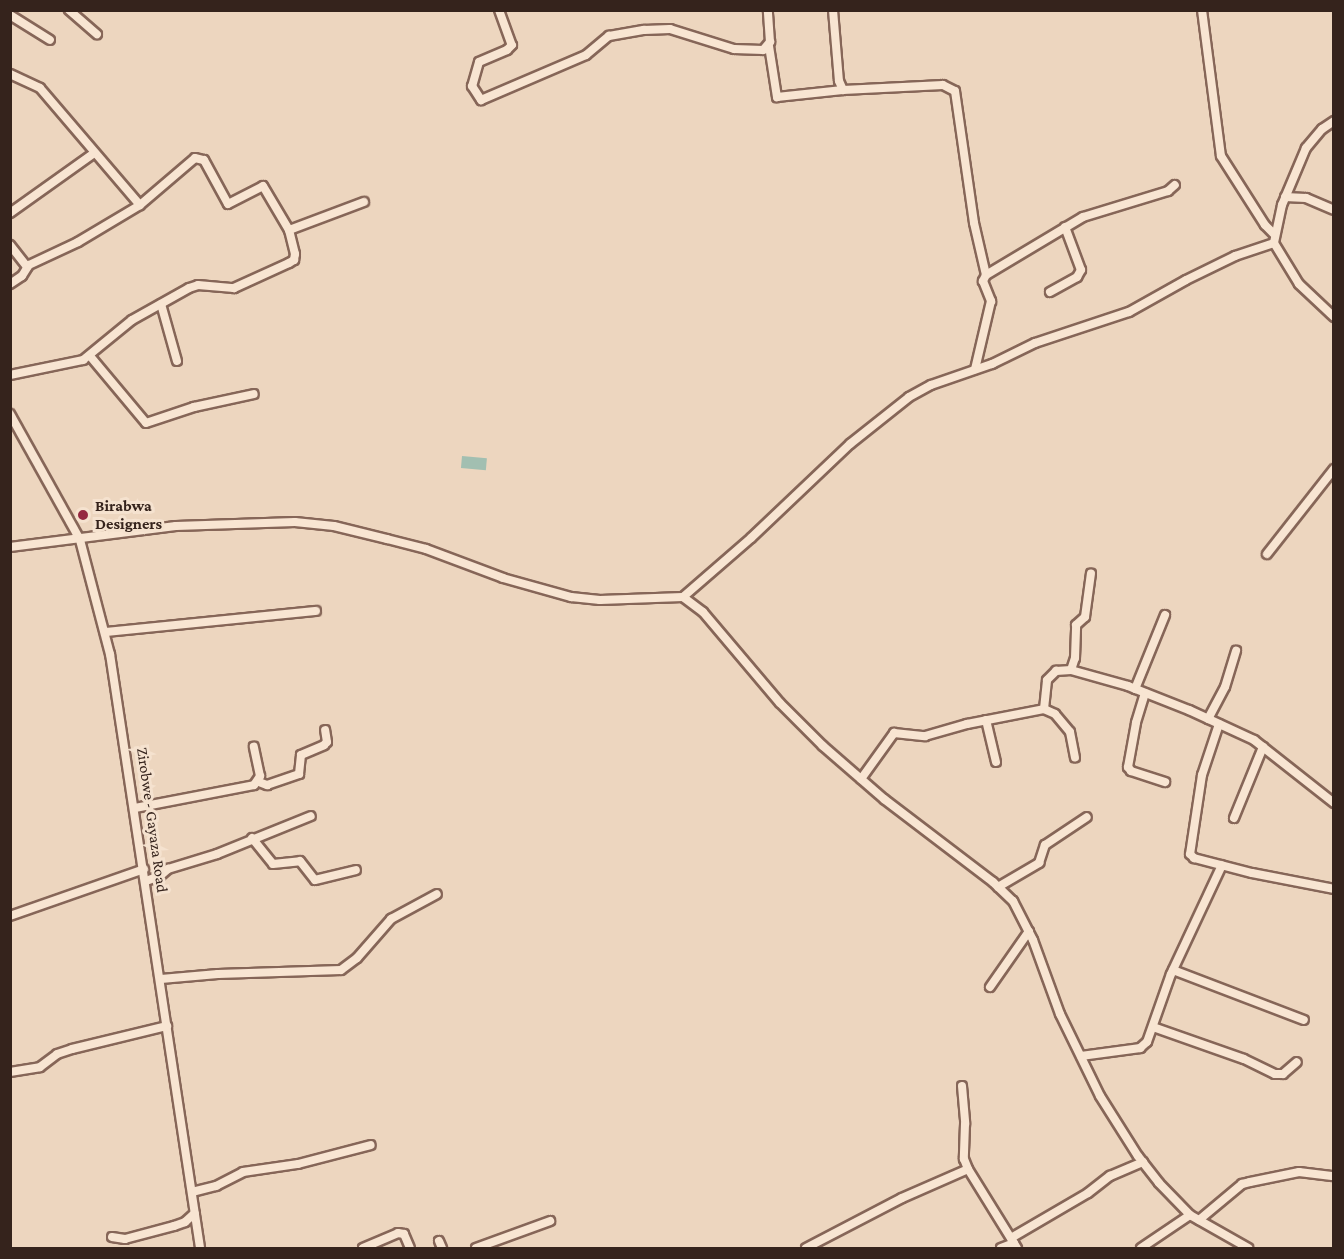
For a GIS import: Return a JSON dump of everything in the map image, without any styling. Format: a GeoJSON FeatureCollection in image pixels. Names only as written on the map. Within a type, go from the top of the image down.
{"type":"FeatureCollection","features":[{"type":"Feature","properties":{"kind":"street"},"geometry":{"type":"LineString","coordinates":[[69,10],[97,33]]}},
{"type":"Feature","properties":{"kind":"street"},"geometry":{"type":"LineString","coordinates":[[499,10],[512,45],[507,50],[479,62],[472,86],[481,100],[586,56],[609,36],[663,28],[740,50],[763,51],[769,46]]}},
{"type":"Feature","properties":{"kind":"street"},"geometry":{"type":"LineString","coordinates":[[768,10],[769,46],[777,97],[843,90],[944,85],[953,88],[957,98],[974,223],[986,275]]}},
{"type":"Feature","properties":{"kind":"street"},"geometry":{"type":"LineString","coordinates":[[833,10],[839,81],[843,90]]}},
{"type":"Feature","properties":{"kind":"street"},"geometry":{"type":"LineString","coordinates":[[1202,10],[1221,156],[1275,239],[1299,284],[1334,317]]}},
{"type":"Feature","properties":{"kind":"street"},"geometry":{"type":"LineString","coordinates":[[10,15],[50,40]]}},
{"type":"Feature","properties":{"kind":"street"},"geometry":{"type":"LineString","coordinates":[[10,74],[40,88],[140,205]]}},
{"type":"Feature","properties":{"kind":"street"},"geometry":{"type":"LineString","coordinates":[[1275,239],[1285,198],[1306,148],[1322,129],[1334,121]]}},
{"type":"Feature","properties":{"kind":"street"},"geometry":{"type":"LineString","coordinates":[[10,213],[94,153]]}},
{"type":"Feature","properties":{"kind":"street"},"geometry":{"type":"LineString","coordinates":[[10,284],[22,276],[27,267],[78,242],[140,205],[195,158],[201,158],[226,204],[233,203],[264,186],[289,230],[294,260],[234,288],[198,285],[132,320],[90,356],[75,363],[10,375]]}},
{"type":"Feature","properties":{"kind":"street"},"geometry":{"type":"LineString","coordinates":[[975,369],[991,301],[983,281],[986,275],[1065,227],[1097,212],[1168,191],[1175,185]]}},
{"type":"Feature","properties":{"kind":"street"},"geometry":{"type":"LineString","coordinates":[[1285,198],[1306,198],[1334,210]]}},
{"type":"Feature","properties":{"kind":"street"},"geometry":{"type":"LineString","coordinates":[[289,230],[364,202]]}},
{"type":"Feature","properties":{"kind":"street"},"geometry":{"type":"LineString","coordinates":[[1050,292],[1077,277],[1081,270],[1065,227]]}},
{"type":"Feature","properties":{"kind":"street"},"geometry":{"type":"LineString","coordinates":[[10,547],[80,540],[176,526],[295,522],[334,526],[426,549],[503,578],[571,597],[608,600],[683,597],[751,538],[850,444],[890,411],[931,385],[1063,333],[1129,312],[1186,279],[1275,239]]}},
{"type":"Feature","properties":{"kind":"street"},"geometry":{"type":"LineString","coordinates":[[10,244],[27,267]]}},
{"type":"Feature","properties":{"kind":"street"},"geometry":{"type":"LineString","coordinates":[[161,304],[177,361]]}},
{"type":"Feature","properties":{"kind":"street"},"geometry":{"type":"LineString","coordinates":[[90,356],[146,423],[194,407],[254,394]]}},
{"type":"Feature","properties":{"kind":"street","name":"Zirobwe - Gayaza Road"},"geometry":{"type":"LineString","coordinates":[[10,414],[80,540],[105,632],[135,808],[199,1247]]}},
{"type":"Feature","properties":{"kind":"street"},"geometry":{"type":"LineString","coordinates":[[1267,554],[1334,469]]}},
{"type":"Feature","properties":{"kind":"street"},"geometry":{"type":"LineString","coordinates":[[1071,670],[1075,658],[1076,625],[1085,617],[1091,573]]}},
{"type":"Feature","properties":{"kind":"street"},"geometry":{"type":"LineString","coordinates":[[683,597],[703,612],[725,635],[800,724],[861,779],[998,887],[1020,910],[1060,1014],[1080,1056],[1100,1096],[1143,1162],[1190,1215],[1248,1248]]}},
{"type":"Feature","properties":{"kind":"street"},"geometry":{"type":"LineString","coordinates":[[105,632],[316,611]]}},
{"type":"Feature","properties":{"kind":"street"},"geometry":{"type":"LineString","coordinates":[[1135,689],[1165,615]]}},
{"type":"Feature","properties":{"kind":"street"},"geometry":{"type":"LineString","coordinates":[[1208,719],[1225,687],[1236,651]]}},
{"type":"Feature","properties":{"kind":"street"},"geometry":{"type":"LineString","coordinates":[[1044,709],[1044,691],[1050,674],[1071,670],[1135,689],[1208,719],[1263,747],[1334,803]]}},
{"type":"Feature","properties":{"kind":"street"},"geometry":{"type":"LineString","coordinates":[[1145,693],[1133,733],[1128,767],[1131,771],[1165,782]]}},
{"type":"Feature","properties":{"kind":"street"},"geometry":{"type":"LineString","coordinates":[[861,779],[894,733],[925,736],[986,720],[1044,709],[1055,714],[1070,732],[1075,759]]}},
{"type":"Feature","properties":{"kind":"street"},"geometry":{"type":"LineString","coordinates":[[986,720],[996,762]]}},
{"type":"Feature","properties":{"kind":"street"},"geometry":{"type":"LineString","coordinates":[[1219,724],[1202,775],[1190,854],[1222,865],[1334,889]]}},
{"type":"Feature","properties":{"kind":"street"},"geometry":{"type":"LineString","coordinates":[[135,808],[259,782],[267,785],[299,774],[301,755],[327,742],[325,730]]}},
{"type":"Feature","properties":{"kind":"street"},"geometry":{"type":"LineString","coordinates":[[255,747],[261,776],[259,782]]}},
{"type":"Feature","properties":{"kind":"street"},"geometry":{"type":"LineString","coordinates":[[1234,818],[1263,747]]}},
{"type":"Feature","properties":{"kind":"street"},"geometry":{"type":"LineString","coordinates":[[146,881],[160,876],[168,869],[217,854],[310,816]]}},
{"type":"Feature","properties":{"kind":"street"},"geometry":{"type":"LineString","coordinates":[[998,887],[1039,863],[1045,845],[1087,817]]}},
{"type":"Feature","properties":{"kind":"street"},"geometry":{"type":"LineString","coordinates":[[252,838],[273,864],[300,861],[315,880],[356,870]]}},
{"type":"Feature","properties":{"kind":"street"},"geometry":{"type":"LineString","coordinates":[[1080,1056],[1140,1047],[1147,1042],[1173,970],[1222,865]]}},
{"type":"Feature","properties":{"kind":"street"},"geometry":{"type":"LineString","coordinates":[[10,916],[144,869]]}},
{"type":"Feature","properties":{"kind":"street"},"geometry":{"type":"LineString","coordinates":[[161,979],[218,974],[341,970],[357,958],[391,919],[437,894]]}},
{"type":"Feature","properties":{"kind":"street"},"geometry":{"type":"LineString","coordinates":[[990,987],[1029,932]]}},
{"type":"Feature","properties":{"kind":"street"},"geometry":{"type":"LineString","coordinates":[[1173,970],[1304,1020]]}},
{"type":"Feature","properties":{"kind":"street"},"geometry":{"type":"LineString","coordinates":[[10,1072],[40,1067],[57,1054],[72,1049],[167,1026]]}},
{"type":"Feature","properties":{"kind":"street"},"geometry":{"type":"LineString","coordinates":[[1153,1027],[1233,1055],[1278,1075],[1297,1062]]}},
{"type":"Feature","properties":{"kind":"street"},"geometry":{"type":"LineString","coordinates":[[962,1086],[965,1124],[964,1154],[968,1169],[1014,1243]]}},
{"type":"Feature","properties":{"kind":"street"},"geometry":{"type":"LineString","coordinates":[[192,1192],[216,1186],[243,1172],[298,1164],[371,1145]]}},
{"type":"Feature","properties":{"kind":"street"},"geometry":{"type":"LineString","coordinates":[[1001,1248],[1014,1243],[1110,1176],[1143,1162]]}},
{"type":"Feature","properties":{"kind":"street"},"geometry":{"type":"LineString","coordinates":[[806,1248],[902,1198],[968,1169]]}},
{"type":"Feature","properties":{"kind":"street"},"geometry":{"type":"LineString","coordinates":[[1199,1220],[1233,1191],[1250,1182],[1299,1172],[1334,1176]]}},
{"type":"Feature","properties":{"kind":"street"},"geometry":{"type":"LineString","coordinates":[[112,1237],[125,1239],[174,1226],[185,1222],[195,1213]]}},
{"type":"Feature","properties":{"kind":"street"},"geometry":{"type":"LineString","coordinates":[[1141,1248],[1190,1215]]}},
{"type":"Feature","properties":{"kind":"street"},"geometry":{"type":"LineString","coordinates":[[476,1248],[550,1221]]}},
{"type":"Feature","properties":{"kind":"street"},"geometry":{"type":"LineString","coordinates":[[363,1248],[398,1233],[404,1234],[410,1248]]}},
{"type":"Feature","properties":{"kind":"shaded area"},"geometry":{"type":"Polygon","coordinates":[[[462,456],[487,458],[486,470],[461,468],[462,456]]]}},
{"type":"Feature","properties":{"kind":"place","name":"Birabwa Designers"},"geometry":{"type":"Point","coordinates":[83,515]}}]}
